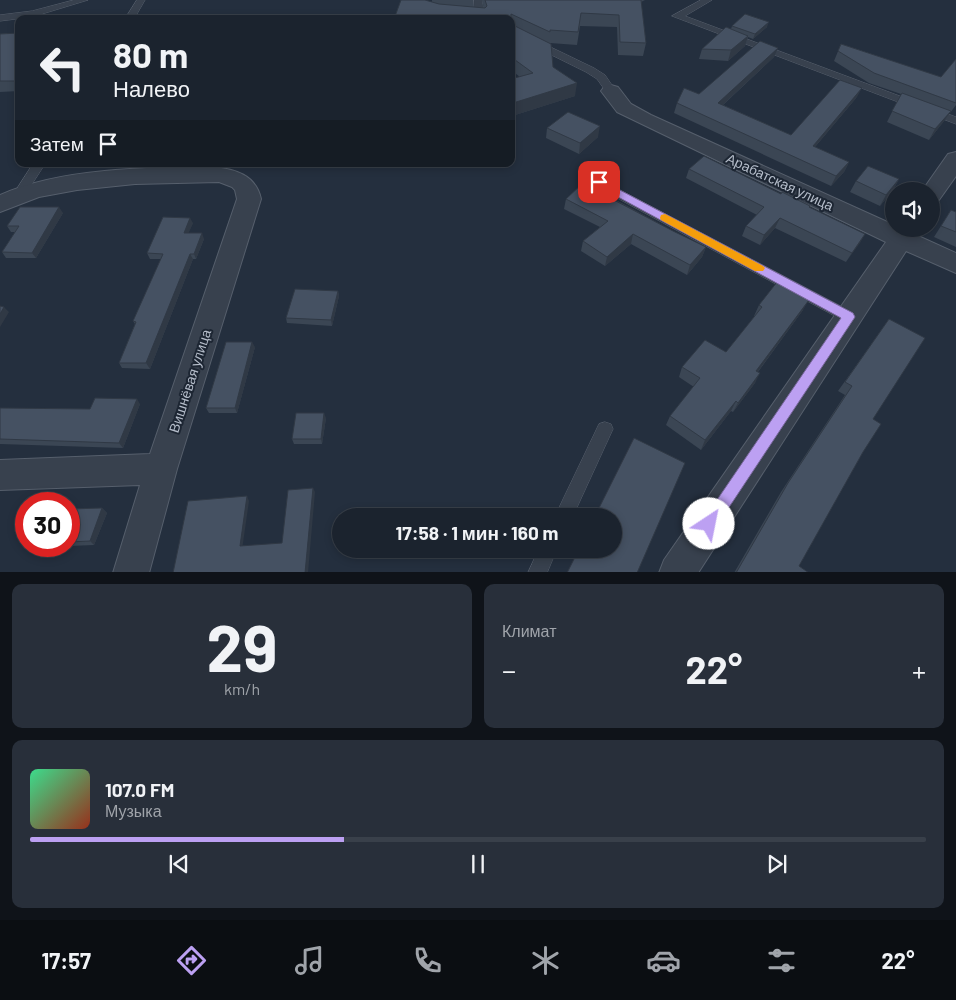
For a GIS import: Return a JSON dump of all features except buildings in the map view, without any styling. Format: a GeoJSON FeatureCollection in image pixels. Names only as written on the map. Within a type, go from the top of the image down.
{"type":"FeatureCollection","features":[{"type":"Feature","properties":{"kind":"street","name":"Арабатская улица"},"geometry":{"type":"LineString","coordinates":[[611,91],[624,108],[644,119],[885,226]]}},
{"type":"Feature","properties":{"kind":"street"},"geometry":{"type":"LineString","coordinates":[[940,182],[956,160]]}},
{"type":"Feature","properties":{"kind":"street"},"geometry":{"type":"LineString","coordinates":[[0,222],[10,200],[46,188],[150,175],[219,175],[235,179],[243,184],[248,191]]}},
{"type":"Feature","properties":{"kind":"street","name":"Вишнёвая улица"},"geometry":{"type":"LineString","coordinates":[[131,572],[161,469],[249,199],[248,191]]}},
{"type":"Feature","properties":{"kind":"street"},"geometry":{"type":"LineString","coordinates":[[677,572],[902,237]]}},
{"type":"Feature","properties":{"kind":"street","name":"Арабатская улица"},"geometry":{"type":"LineString","coordinates":[[909,237],[956,264]]}},
{"type":"Feature","properties":{"kind":"street"},"geometry":{"type":"LineString","coordinates":[[0,475],[161,469]]}},
{"type":"Feature","properties":{"kind":"lane"},"geometry":{"type":"LineString","coordinates":[[24,15],[84,0]]}},
{"type":"Feature","properties":{"kind":"lane"},"geometry":{"type":"LineString","coordinates":[[132,15],[141,0]]}},
{"type":"Feature","properties":{"kind":"lane"},"geometry":{"type":"LineString","coordinates":[[478,0],[480,15]]}},
{"type":"Feature","properties":{"kind":"lane"},"geometry":{"type":"LineString","coordinates":[[708,0],[677,16],[956,120]]}},
{"type":"Feature","properties":{"kind":"lane"},"geometry":{"type":"LineString","coordinates":[[0,18],[15,16]]}},
{"type":"Feature","properties":{"kind":"lane"},"geometry":{"type":"LineString","coordinates":[[515,33],[590,70],[601,77],[611,91]]}},
{"type":"Feature","properties":{"kind":"lane"},"geometry":{"type":"LineString","coordinates":[[10,200],[37,167]]}},
{"type":"Feature","properties":{"kind":"lane"},"geometry":{"type":"LineString","coordinates":[[599,182],[849,317]]}},
{"type":"Feature","properties":{"kind":"lane"},"geometry":{"type":"LineString","coordinates":[[568,508],[605,429]]}},
{"type":"Feature","properties":{"kind":"lane"},"geometry":{"type":"LineString","coordinates":[[537,572],[544,558]]}},
{"type":"Feature","properties":{"kind":"slow traffic"},"geometry":{"type":"LineString","coordinates":[[665,218],[759,268]]}},
{"type":"Feature","properties":{"kind":"route"},"geometry":{"type":"LineString","coordinates":[[599,182],[849,317],[709,524]]}}]}
